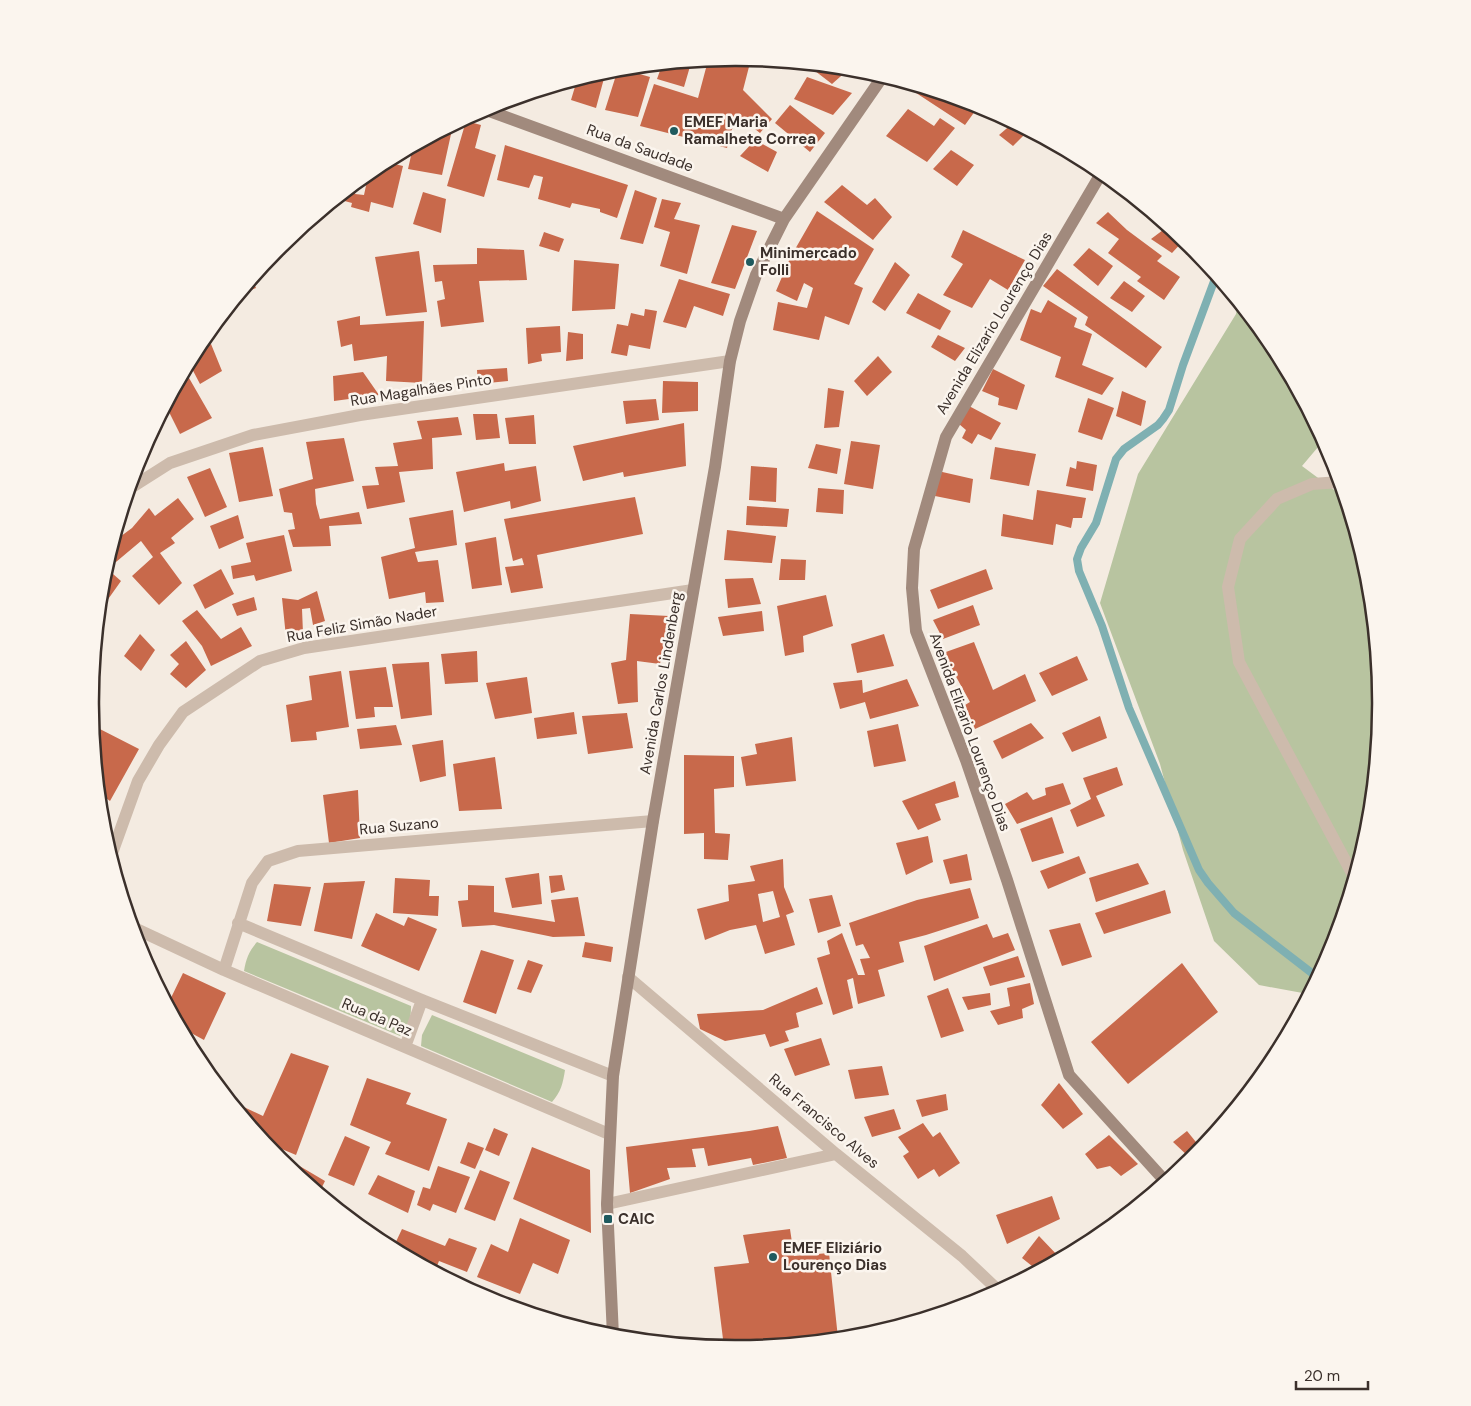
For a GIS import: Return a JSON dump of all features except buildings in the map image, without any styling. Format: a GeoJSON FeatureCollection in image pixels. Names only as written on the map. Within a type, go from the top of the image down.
{"type":"FeatureCollection","features":[{"type":"Feature","properties":{"kind":"street","name":"Avenida Carlos Lindenberg"},"geometry":{"type":"LineString","coordinates":[[613,1328],[607,1204],[613,1076],[653,821],[715,467],[730,361],[740,321],[756,275],[784,219],[878,83]]}},
{"type":"Feature","properties":{"kind":"street","name":"Rua da Saudade"},"geometry":{"type":"LineString","coordinates":[[496,113],[784,219]]}},
{"type":"Feature","properties":{"kind":"street","name":"Avenida Elizario Lourenço Dias"},"geometry":{"type":"LineString","coordinates":[[1097,180],[946,437],[914,549],[912,588],[916,631],[966,760],[1007,880],[1069,1075],[1161,1176]]}},
{"type":"Feature","properties":{"kind":"street","name":"Rua Magalhães Pinto"},"geometry":{"type":"LineString","coordinates":[[139,482],[170,463],[253,435],[370,414],[730,361]]}},
{"type":"Feature","properties":{"kind":"street"},"geometry":{"type":"LineString","coordinates":[[1332,483],[1312,484],[1277,499],[1240,538],[1228,587],[1240,662],[1350,870]]}},
{"type":"Feature","properties":{"kind":"street","name":"Rua Feliz Simão Nader"},"geometry":{"type":"LineString","coordinates":[[115,845],[138,781],[159,745],[183,712],[260,661],[304,648],[693,590]]}},
{"type":"Feature","properties":{"kind":"street","name":"Rua Suzano"},"geometry":{"type":"LineString","coordinates":[[224,970],[252,883],[268,861],[298,851],[653,821]]}},
{"type":"Feature","properties":{"kind":"street"},"geometry":{"type":"LineString","coordinates":[[238,923],[422,1000],[613,1076]]}},
{"type":"Feature","properties":{"kind":"street","name":"Rua da Paz"},"geometry":{"type":"LineString","coordinates":[[142,932],[224,970],[609,1134]]}},
{"type":"Feature","properties":{"kind":"street","name":"Rua Francisco Alves"},"geometry":{"type":"LineString","coordinates":[[628,977],[836,1154],[962,1256],[992,1285]]}},
{"type":"Feature","properties":{"kind":"street"},"geometry":{"type":"LineString","coordinates":[[406,1047],[422,1000]]}},
{"type":"Feature","properties":{"kind":"street"},"geometry":{"type":"LineString","coordinates":[[607,1204],[836,1154]]}},
{"type":"Feature","properties":{"kind":"green space"},"geometry":{"type":"Polygon","coordinates":[[[1237,310],[1265,349],[1307,421],[1318,447],[1302,466],[1335,491],[1351,538],[1367,620],[1371,661],[1371,745],[1360,827],[1351,868],[1338,908],[1324,947],[1303,993],[1259,985],[1214,941],[1183,850],[1160,764],[1100,603],[1138,474],[1237,310]]]}},
{"type":"Feature","properties":{"kind":"green space"},"geometry":{"type":"Polygon","coordinates":[[[257,942],[411,1006],[410,1019],[406,1029],[400,1036],[244,971],[248,955],[257,942]]]}},
{"type":"Feature","properties":{"kind":"green space"},"geometry":{"type":"Polygon","coordinates":[[[432,1015],[565,1070],[558,1095],[552,1102],[421,1046],[422,1035],[432,1015]]]}},
{"type":"Feature","properties":{"kind":"waterway"},"geometry":{"type":"LineString","coordinates":[[1214,283],[1183,365],[1169,410],[1158,425],[1124,449],[1116,459],[1096,523],[1081,548],[1077,559],[1079,571],[1102,626],[1129,708],[1199,870],[1234,913],[1312,973]]}},
{"type":"Feature","properties":{"kind":"place","name":"EMEF Maria Ramalhete Correa"},"geometry":{"type":"Point","coordinates":[674,131]}},
{"type":"Feature","properties":{"kind":"place","name":"Minimercado Folli"},"geometry":{"type":"Point","coordinates":[750,262]}},
{"type":"Feature","properties":{"kind":"place","name":"CAIC"},"geometry":{"type":"Point","coordinates":[608,1219]}},
{"type":"Feature","properties":{"kind":"place","name":"EMEF Eliziário Lourenço Dias"},"geometry":{"type":"Point","coordinates":[773,1257]}}]}
